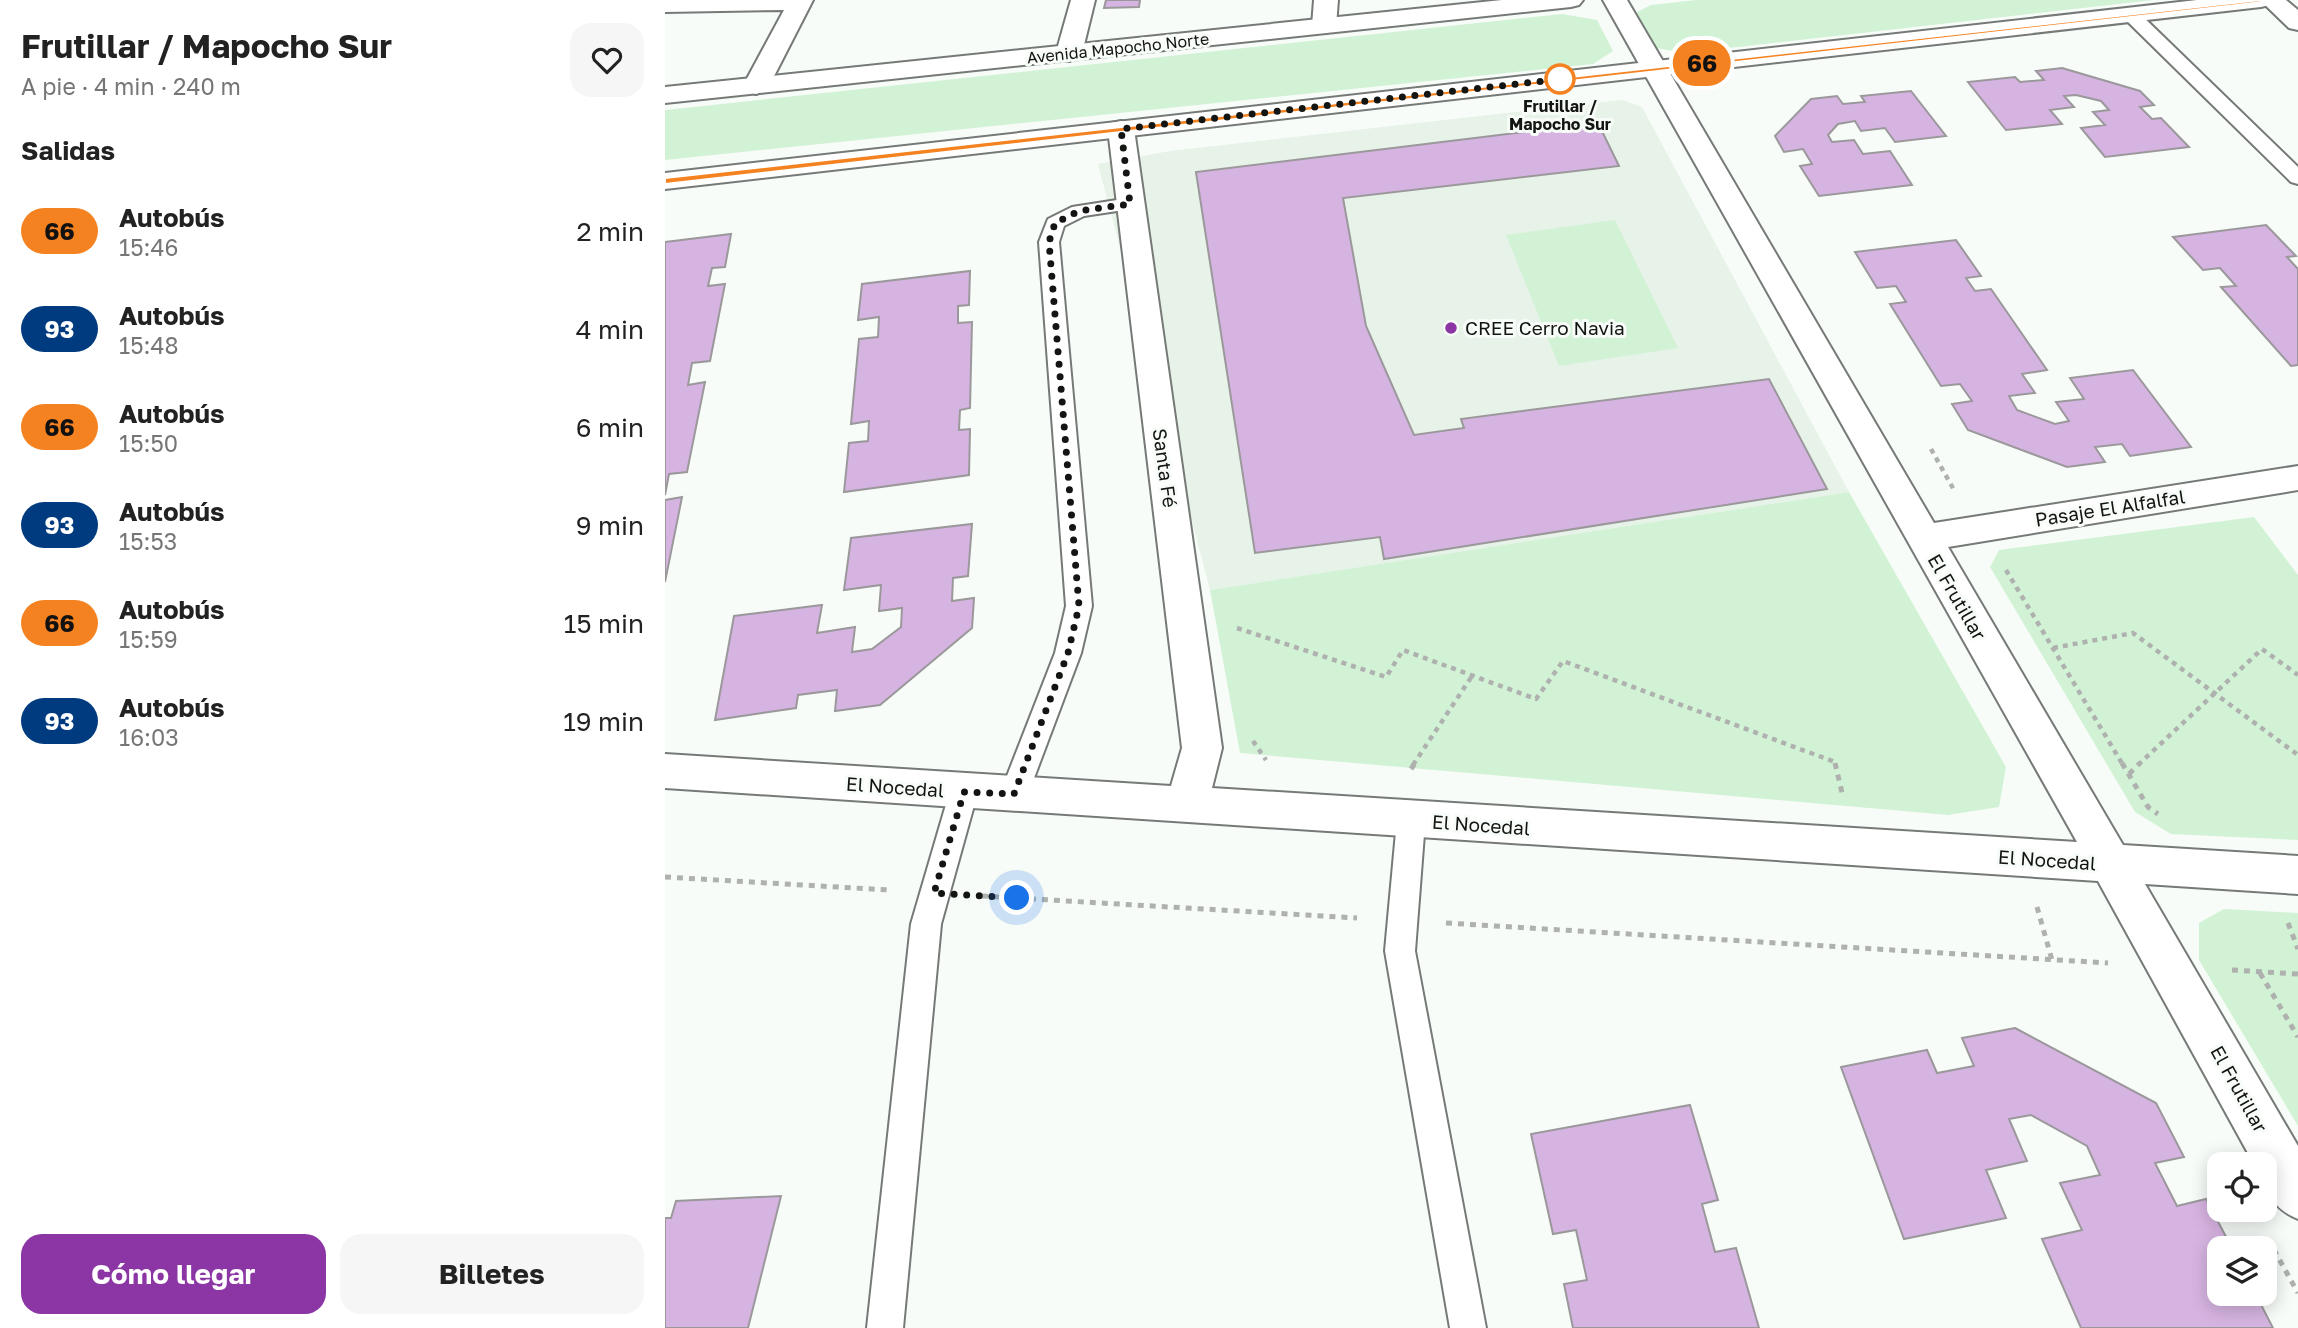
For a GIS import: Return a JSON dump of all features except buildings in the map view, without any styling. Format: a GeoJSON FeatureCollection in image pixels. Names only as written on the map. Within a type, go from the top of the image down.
{"type":"FeatureCollection","features":[{"type":"Feature","properties":{"kind":"street"},"geometry":{"type":"LineString","coordinates":[[1069,53],[1083,0]]}},
{"type":"Feature","properties":{"kind":"street"},"geometry":{"type":"LineString","coordinates":[[1324,26],[1325,0]]}},
{"type":"Feature","properties":{"kind":"street","name":"Avenida Mapocho Norte"},"geometry":{"type":"LineString","coordinates":[[665,95],[1569,0]]}},
{"type":"Feature","properties":{"kind":"street","name":"El Frutillar"},"geometry":{"type":"LineString","coordinates":[[1615,0],[2298,1194]]}},
{"type":"Feature","properties":{"kind":"street"},"geometry":{"type":"LineString","coordinates":[[665,181],[2260,0]]}},
{"type":"Feature","properties":{"kind":"street"},"geometry":{"type":"LineString","coordinates":[[2272,0],[2298,23]]}},
{"type":"Feature","properties":{"kind":"street"},"geometry":{"type":"LineString","coordinates":[[665,5],[801,1],[756,86]]}},
{"type":"Feature","properties":{"kind":"street","name":"Santa Fé"},"geometry":{"type":"LineString","coordinates":[[1121,129],[1202,748],[1187,806]]}},
{"type":"Feature","properties":{"kind":"street","name":"Pasaje El Alfalfal"},"geometry":{"type":"LineString","coordinates":[[1923,538],[2298,478]]}},
{"type":"Feature","properties":{"kind":"street","name":"El Nocedal"},"geometry":{"type":"LineString","coordinates":[[665,771],[1187,806],[1408,800],[2111,863],[2298,875]]}},
{"type":"Feature","properties":{"kind":"lane"},"geometry":{"type":"LineString","coordinates":[[2131,15],[2298,178]]}},
{"type":"Feature","properties":{"kind":"lane"},"geometry":{"type":"LineString","coordinates":[[1014,794],[1068,653],[1079,606],[1049,242],[1055,223],[1079,211],[1130,204]]}},
{"type":"Feature","properties":{"kind":"lane"},"geometry":{"type":"LineString","coordinates":[[885,1328],[926,924],[964,792]]}},
{"type":"Feature","properties":{"kind":"lane"},"geometry":{"type":"LineString","coordinates":[[1408,800],[1400,951],[1468,1328]]}},
{"type":"Feature","properties":{"kind":"path"},"geometry":{"type":"LineString","coordinates":[[1234,627],[1387,677],[1403,650],[1536,699],[1563,662],[1835,762],[1845,808]]}},
{"type":"Feature","properties":{"kind":"path"},"geometry":{"type":"LineString","coordinates":[[2053,648],[2133,633],[2298,755]]}},
{"type":"Feature","properties":{"kind":"path"},"geometry":{"type":"LineString","coordinates":[[2128,774],[2262,649],[2298,675]]}},
{"type":"Feature","properties":{"kind":"path"},"geometry":{"type":"LineString","coordinates":[[1408,800],[1472,676]]}},
{"type":"Feature","properties":{"kind":"path"},"geometry":{"type":"LineString","coordinates":[[665,877],[2298,974]]}},
{"type":"Feature","properties":{"kind":"path"},"geometry":{"type":"LineString","coordinates":[[2259,972],[2298,1037]]}},
{"type":"Feature","properties":{"kind":"path"},"geometry":{"type":"LineString","coordinates":[[2265,1233],[2298,1293]]}},
{"type":"Feature","properties":{"kind":"shaded area","name":"CREE Cerro Navia"},"geometry":{"type":"Polygon","coordinates":[[[1622,100],[1642,107],[1849,492],[1210,590],[1098,164],[1170,151],[1622,100]]]}},
{"type":"Feature","properties":{"kind":"green space"},"geometry":{"type":"Polygon","coordinates":[[[1696,0],[2154,0],[1684,53],[1656,48],[1635,13],[1651,5],[1696,0]]]}},
{"type":"Feature","properties":{"kind":"green space"},"geometry":{"type":"Polygon","coordinates":[[[1562,14],[1597,20],[1613,51],[1593,64],[665,160],[665,110],[1562,14]]]}},
{"type":"Feature","properties":{"kind":"green space"},"geometry":{"type":"Polygon","coordinates":[[[1615,220],[1678,348],[1559,366],[1506,235],[1615,220]]]}},
{"type":"Feature","properties":{"kind":"green space"},"geometry":{"type":"Polygon","coordinates":[[[1849,492],[2006,767],[1999,807],[1948,815],[1240,753],[1210,590],[1849,492]]]}},
{"type":"Feature","properties":{"kind":"green space"},"geometry":{"type":"Polygon","coordinates":[[[2254,517],[2298,575],[2298,840],[2171,834],[2135,812],[1990,567],[1999,550],[2254,517]]]}},
{"type":"Feature","properties":{"kind":"green space"},"geometry":{"type":"Polygon","coordinates":[[[2224,909],[2298,913],[2298,1126],[2199,960],[2199,923],[2224,909]]]}},
{"type":"Feature","properties":{"kind":"bus line","name":"66"},"geometry":{"type":"LineString","coordinates":[[665,181],[2260,0]]}},
{"type":"Feature","properties":{"kind":"place","name":"Frutillar / Mapocho Sur"},"geometry":{"type":"Point","coordinates":[1560,79]}},
{"type":"Feature","properties":{"kind":"place","name":"CREE Cerro Navia"},"geometry":{"type":"Point","coordinates":[1451,328]}},
{"type":"Feature","properties":{"kind":"route"},"geometry":{"type":"LineString","coordinates":[[1017,898],[934,893],[964,792],[1014,794],[1068,653],[1079,606],[1049,242],[1055,223],[1079,211],[1130,204],[1121,129],[1570,78],[1560,79]]}}]}
